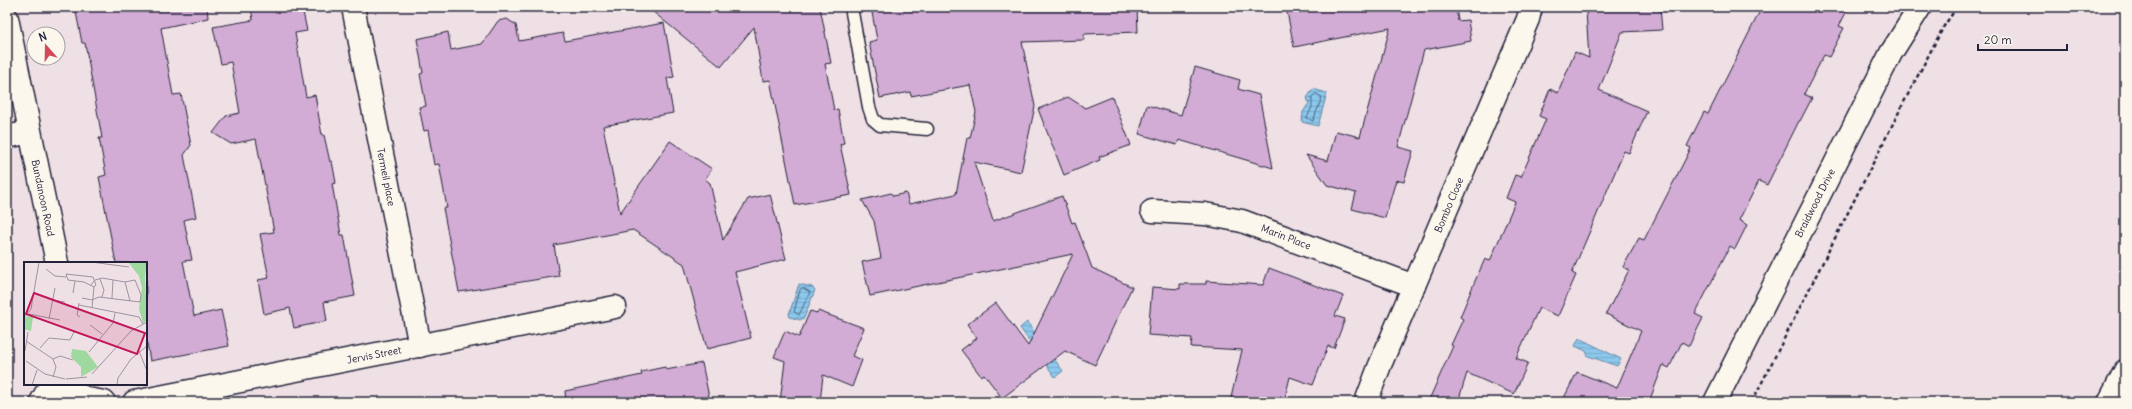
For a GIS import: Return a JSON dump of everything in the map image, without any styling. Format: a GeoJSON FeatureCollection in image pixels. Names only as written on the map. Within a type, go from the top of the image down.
{"type":"FeatureCollection","features":[{"type":"Feature","properties":{"kind":"street","name":"Termeil place"},"geometry":{"type":"LineString","coordinates":[[353,7],[420,346]]}},
{"type":"Feature","properties":{"kind":"street","name":"Bombo Close"},"geometry":{"type":"LineString","coordinates":[[1366,402],[1380,365],[1531,7]]}},
{"type":"Feature","properties":{"kind":"street","name":"Braidwood Drive"},"geometry":{"type":"LineString","coordinates":[[1715,402],[1891,53],[1920,7]]}},
{"type":"Feature","properties":{"kind":"street","name":"Bundanoon Road"},"geometry":{"type":"LineString","coordinates":[[7,18],[29,132],[57,262]]}},
{"type":"Feature","properties":{"kind":"street"},"geometry":{"type":"LineString","coordinates":[[7,137],[29,132]]}},
{"type":"Feature","properties":{"kind":"street","name":"Marin Place"},"geometry":{"type":"LineString","coordinates":[[1152,211],[1205,214],[1242,221],[1414,286]]}},
{"type":"Feature","properties":{"kind":"street","name":"Jervis Street"},"geometry":{"type":"LineString","coordinates":[[134,402],[615,307]]}},
{"type":"Feature","properties":{"kind":"street"},"geometry":{"type":"LineString","coordinates":[[2109,402],[2125,370]]}},
{"type":"Feature","properties":{"kind":"street"},"geometry":{"type":"LineString","coordinates":[[41,402],[50,385]]}},
{"type":"Feature","properties":{"kind":"street"},"geometry":{"type":"LineString","coordinates":[[53,385],[88,399],[104,402]]}},
{"type":"Feature","properties":{"kind":"lane"},"geometry":{"type":"LineString","coordinates":[[851,7],[869,107],[873,119],[880,125],[927,129]]}},
{"type":"Feature","properties":{"kind":"path"},"geometry":{"type":"LineString","coordinates":[[1752,402],[1904,102],[1944,26],[1957,7]]}},
{"type":"Feature","properties":{"kind":"water"},"geometry":{"type":"Polygon","coordinates":[[[1313,89],[1327,93],[1318,126],[1302,122],[1303,112],[1309,103],[1307,98],[1313,89]]]}},
{"type":"Feature","properties":{"kind":"water"},"geometry":{"type":"Polygon","coordinates":[[[799,284],[812,287],[815,290],[804,318],[800,320],[790,317],[789,314],[799,284]]]}},
{"type":"Feature","properties":{"kind":"water"},"geometry":{"type":"Polygon","coordinates":[[[1027,322],[1063,371],[1055,377],[1020,328],[1027,322]]]}},
{"type":"Feature","properties":{"kind":"water"},"geometry":{"type":"Polygon","coordinates":[[[1579,338],[1621,359],[1617,366],[1588,356],[1586,351],[1575,346],[1579,338]]]}},
{"type":"Feature","properties":{"kind":"building"},"geometry":{"type":"Polygon","coordinates":[[[75,7],[207,7],[208,18],[161,28],[173,95],[181,94],[191,145],[184,155],[196,217],[184,220],[192,260],[183,261],[194,316],[221,310],[229,346],[150,361],[147,343],[147,262],[116,262],[99,177],[106,175],[99,138],[102,138],[85,43],[82,43],[75,7]]]}},
{"type":"Feature","properties":{"kind":"building"},"geometry":{"type":"Polygon","coordinates":[[[251,7],[302,7],[307,31],[295,33],[306,97],[315,95],[322,135],[324,135],[330,162],[332,161],[336,183],[332,184],[341,235],[344,235],[355,296],[324,302],[327,321],[294,328],[290,308],[264,314],[258,280],[269,278],[260,234],[274,232],[256,139],[231,144],[213,133],[226,116],[240,113],[231,62],[221,64],[213,27],[253,20],[251,7]]]}},
{"type":"Feature","properties":{"kind":"building"},"geometry":{"type":"Polygon","coordinates":[[[647,7],[820,7],[831,63],[825,64],[834,110],[838,109],[844,143],[840,144],[851,195],[795,205],[770,80],[763,81],[754,27],[721,67],[647,7]]]}},
{"type":"Feature","properties":{"kind":"building"},"geometry":{"type":"Polygon","coordinates":[[[871,7],[1137,7],[1138,32],[1084,34],[1084,40],[1022,42],[1035,106],[1021,172],[974,162],[993,221],[1062,196],[1072,223],[1075,222],[1092,268],[1132,287],[1095,365],[1065,351],[1002,398],[984,374],[981,376],[961,350],[977,338],[967,324],[996,303],[1028,346],[1073,254],[870,296],[862,262],[881,258],[874,221],[862,200],[891,193],[893,196],[906,193],[909,204],[956,194],[967,138],[970,138],[976,112],[970,85],[911,96],[910,92],[880,98],[869,42],[877,40],[871,7]]]}},
{"type":"Feature","properties":{"kind":"building"},"geometry":{"type":"Polygon","coordinates":[[[1286,7],[1456,7],[1458,21],[1468,20],[1471,41],[1424,50],[1398,147],[1413,151],[1404,182],[1396,180],[1385,218],[1352,209],[1356,193],[1327,185],[1306,155],[1328,161],[1336,131],[1360,137],[1390,28],[1294,47],[1286,7]]]}},
{"type":"Feature","properties":{"kind":"building"},"geometry":{"type":"Polygon","coordinates":[[[1599,7],[1660,7],[1662,30],[1622,32],[1599,90],[1647,111],[1629,153],[1624,151],[1572,273],[1576,275],[1558,316],[1539,308],[1516,358],[1528,363],[1514,394],[1467,373],[1458,402],[1428,402],[1453,346],[1451,345],[1463,319],[1460,317],[1475,281],[1485,259],[1490,261],[1515,202],[1506,198],[1515,175],[1521,177],[1546,119],[1539,116],[1550,89],[1558,93],[1575,52],[1589,58],[1586,11],[1599,10],[1599,7]]]}},
{"type":"Feature","properties":{"kind":"building"},"geometry":{"type":"Polygon","coordinates":[[[1762,7],[1849,7],[1839,26],[1844,28],[1829,57],[1824,55],[1804,94],[1812,98],[1767,185],[1759,181],[1739,220],[1747,225],[1735,249],[1730,246],[1695,314],[1703,318],[1689,346],[1682,342],[1669,368],[1663,365],[1649,402],[1562,402],[1577,372],[1617,388],[1641,331],[1606,314],[1629,270],[1623,267],[1639,238],[1644,240],[1691,148],[1687,146],[1704,112],[1708,114],[1762,7]]]}},
{"type":"Feature","properties":{"kind":"building"},"geometry":{"type":"Polygon","coordinates":[[[507,19],[516,25],[519,41],[563,33],[565,41],[664,23],[674,77],[667,78],[673,113],[603,126],[620,213],[670,141],[712,169],[705,179],[710,183],[723,240],[748,199],[770,194],[786,259],[735,272],[751,338],[707,349],[684,264],[633,230],[554,245],[559,276],[459,292],[443,208],[447,208],[439,164],[434,165],[428,130],[424,131],[419,107],[426,106],[420,74],[423,73],[417,39],[448,32],[451,50],[482,44],[498,21],[507,19]]]}},
{"type":"Feature","properties":{"kind":"building"},"geometry":{"type":"Polygon","coordinates":[[[1195,67],[1240,80],[1238,89],[1259,95],[1273,168],[1179,140],[1177,145],[1139,134],[1147,105],[1181,115],[1195,67]]]}},
{"type":"Feature","properties":{"kind":"building"},"geometry":{"type":"Polygon","coordinates":[[[1068,97],[1085,108],[1112,97],[1131,145],[1099,157],[1100,160],[1064,175],[1038,109],[1068,97]]]}},
{"type":"Feature","properties":{"kind":"building"},"geometry":{"type":"Polygon","coordinates":[[[1269,268],[1343,296],[1335,316],[1345,319],[1334,348],[1328,346],[1313,385],[1290,377],[1284,402],[1230,402],[1242,350],[1191,347],[1192,338],[1148,335],[1152,287],[1180,289],[1180,284],[1206,284],[1206,281],[1263,285],[1269,268]]]}},
{"type":"Feature","properties":{"kind":"building"},"geometry":{"type":"Polygon","coordinates":[[[810,311],[817,313],[818,311],[864,328],[852,356],[862,360],[852,387],[823,375],[820,402],[780,402],[785,361],[774,357],[785,331],[799,337],[810,311]]]}},
{"type":"Feature","properties":{"kind":"building"},"geometry":{"type":"Polygon","coordinates":[[[702,363],[710,402],[566,402],[565,391],[642,375],[641,372],[665,367],[666,370],[702,363]]]}}]}
